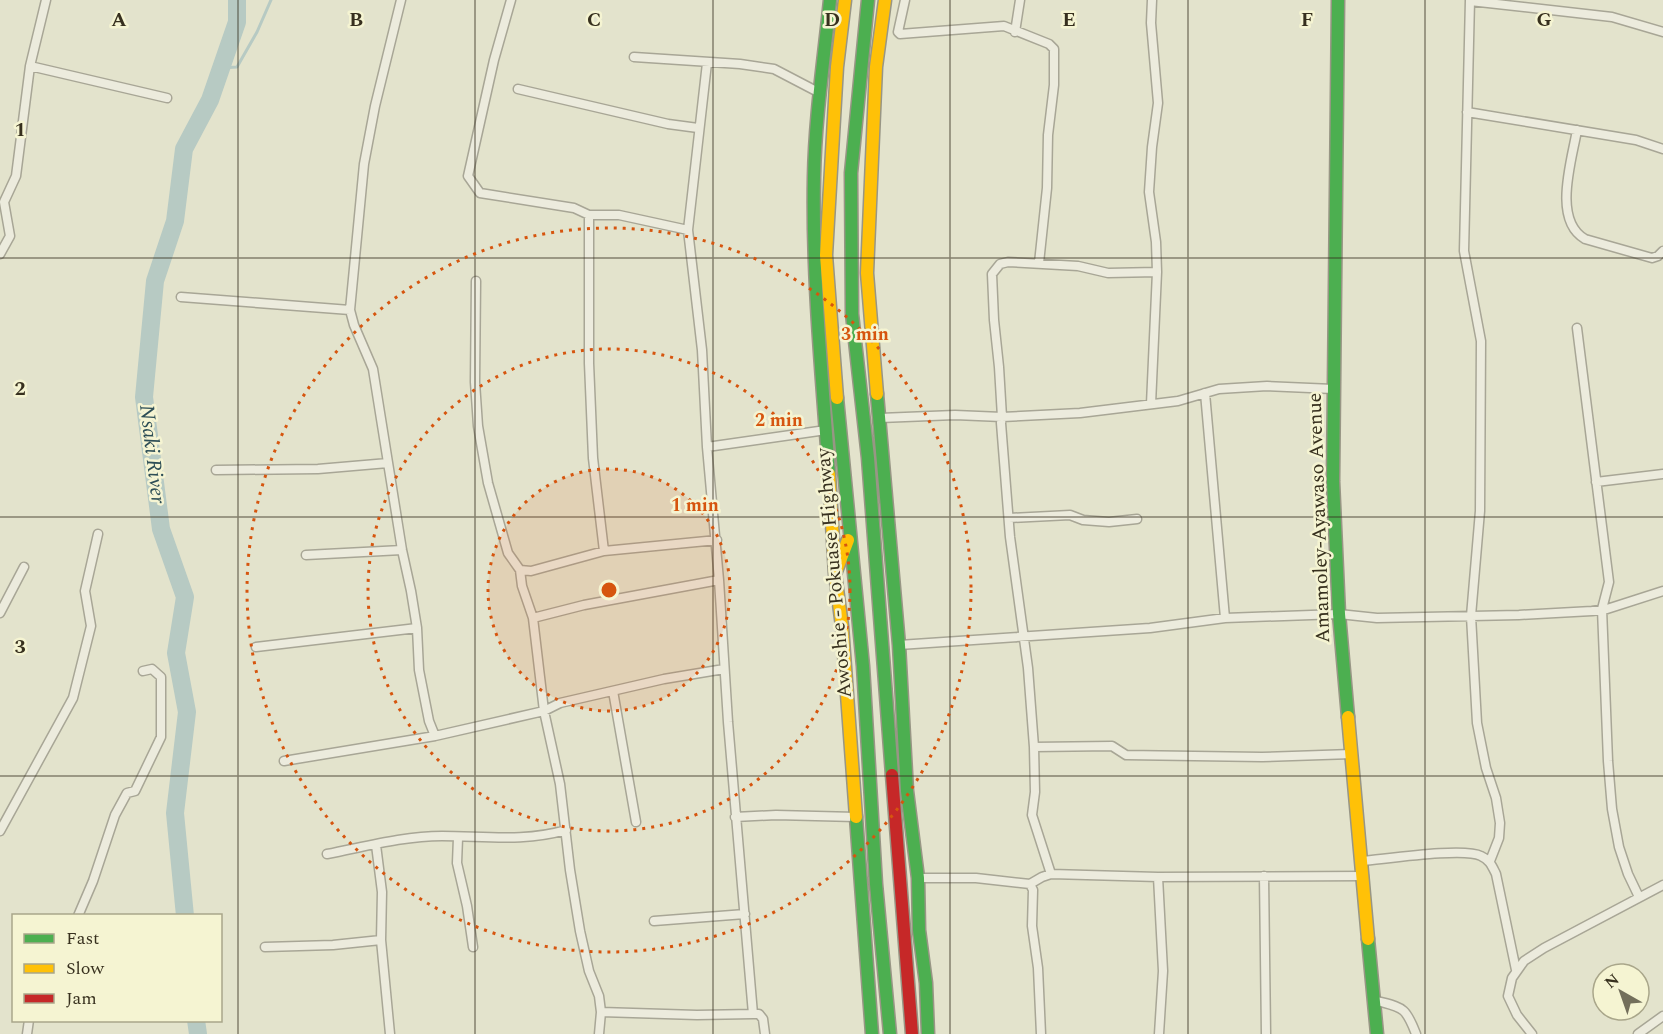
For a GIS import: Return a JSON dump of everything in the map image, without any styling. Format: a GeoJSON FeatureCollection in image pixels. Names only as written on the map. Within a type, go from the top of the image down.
{"type":"FeatureCollection","features":[{"type":"Feature","properties":{"kind":"street"},"geometry":{"type":"LineString","coordinates":[[0,254],[10,236],[2,201],[16,176],[30,66],[45,0]]}},
{"type":"Feature","properties":{"kind":"street"},"geometry":{"type":"LineString","coordinates":[[401,0],[375,106],[364,164],[350,310],[373,369],[417,628],[418,670],[429,721],[435,736]]}},
{"type":"Feature","properties":{"kind":"street"},"geometry":{"type":"LineString","coordinates":[[512,0],[492,70],[468,176],[480,193],[574,208],[589,215],[619,215],[688,230]]}},
{"type":"Feature","properties":{"kind":"street"},"geometry":{"type":"LineString","coordinates":[[830,0],[814,176],[815,261],[835,574],[842,626],[872,1034]]}},
{"type":"Feature","properties":{"kind":"street","name":"Awoshie - Pokuase Highway"},"geometry":{"type":"LineString","coordinates":[[845,0],[837,67],[826,255],[849,535],[863,666],[877,895],[890,1034]]}},
{"type":"Feature","properties":{"kind":"street","name":"Awoshie - Pokuase Highway"},"geometry":{"type":"LineString","coordinates":[[868,0],[851,173],[852,314],[868,458],[912,1034]]}},
{"type":"Feature","properties":{"kind":"street"},"geometry":{"type":"LineString","coordinates":[[885,0],[876,67],[867,273],[899,645],[907,791],[918,878],[919,930],[926,983],[928,1034]]}},
{"type":"Feature","properties":{"kind":"street"},"geometry":{"type":"LineString","coordinates":[[905,0],[898,32],[900,34],[1004,26],[1049,44],[1054,49],[1054,85],[1048,135],[1047,188],[1039,263]]}},
{"type":"Feature","properties":{"kind":"street"},"geometry":{"type":"LineString","coordinates":[[1015,32],[1020,0]]}},
{"type":"Feature","properties":{"kind":"street"},"geometry":{"type":"LineString","coordinates":[[1151,404],[1157,272],[1156,242],[1149,192],[1158,104],[1151,23],[1152,0]]}},
{"type":"Feature","properties":{"kind":"street","name":"Amamoley-Ayawaso Avenue"},"geometry":{"type":"LineString","coordinates":[[1338,0],[1333,481],[1340,614],[1377,1034]]}},
{"type":"Feature","properties":{"kind":"street"},"geometry":{"type":"LineString","coordinates":[[1490,861],[1499,838],[1500,824],[1496,798],[1486,768],[1477,723],[1472,616],[1480,511],[1480,341],[1464,251],[1470,0],[1612,16],[1663,32]]}},
{"type":"Feature","properties":{"kind":"street"},"geometry":{"type":"LineString","coordinates":[[844,16],[864,26]]}},
{"type":"Feature","properties":{"kind":"street"},"geometry":{"type":"LineString","coordinates":[[634,57],[740,64],[774,69],[820,93]]}},
{"type":"Feature","properties":{"kind":"street"},"geometry":{"type":"LineString","coordinates":[[707,63],[688,230],[702,350],[707,447],[717,540],[735,817],[753,1014]]}},
{"type":"Feature","properties":{"kind":"street"},"geometry":{"type":"LineString","coordinates":[[30,66],[167,98]]}},
{"type":"Feature","properties":{"kind":"street"},"geometry":{"type":"LineString","coordinates":[[518,89],[668,124],[699,128]]}},
{"type":"Feature","properties":{"kind":"street"},"geometry":{"type":"LineString","coordinates":[[1467,112],[1636,140],[1663,149]]}},
{"type":"Feature","properties":{"kind":"street"},"geometry":{"type":"LineString","coordinates":[[1577,130],[1566,202],[1568,219],[1575,233],[1653,258],[1663,251]]}},
{"type":"Feature","properties":{"kind":"street"},"geometry":{"type":"LineString","coordinates":[[589,215],[589,363],[593,458],[604,551]]}},
{"type":"Feature","properties":{"kind":"street"},"geometry":{"type":"LineString","coordinates":[[1051,874],[1032,815],[1035,792],[1034,747],[1028,668],[1014,580],[992,274],[1000,264],[1008,262],[1078,266],[1108,273],[1157,272]]}},
{"type":"Feature","properties":{"kind":"street"},"geometry":{"type":"LineString","coordinates":[[476,281],[475,382],[478,426],[491,495],[497,509],[508,553],[520,570],[522,586],[533,618],[544,711],[560,784],[580,930],[589,971],[599,996],[601,1012],[599,1034]]}},
{"type":"Feature","properties":{"kind":"street"},"geometry":{"type":"LineString","coordinates":[[181,297],[350,310]]}},
{"type":"Feature","properties":{"kind":"street"},"geometry":{"type":"LineString","coordinates":[[1577,328],[1609,582],[1602,609],[1612,809],[1619,847],[1639,897]]}},
{"type":"Feature","properties":{"kind":"street"},"geometry":{"type":"LineString","coordinates":[[880,418],[955,415],[1002,417],[1080,412],[1178,401],[1219,389],[1267,386],[1333,389]]}},
{"type":"Feature","properties":{"kind":"street"},"geometry":{"type":"LineString","coordinates":[[1205,393],[1225,618]]}},
{"type":"Feature","properties":{"kind":"street"},"geometry":{"type":"LineString","coordinates":[[707,447],[826,430]]}},
{"type":"Feature","properties":{"kind":"street"},"geometry":{"type":"LineString","coordinates":[[216,470],[318,469],[388,463]]}},
{"type":"Feature","properties":{"kind":"street"},"geometry":{"type":"LineString","coordinates":[[1596,482],[1663,474]]}},
{"type":"Feature","properties":{"kind":"street"},"geometry":{"type":"LineString","coordinates":[[1009,518],[1070,515],[1083,520],[1109,522],[1137,519]]}},
{"type":"Feature","properties":{"kind":"street"},"geometry":{"type":"LineString","coordinates":[[0,831],[73,698],[91,626],[85,591],[98,534]]}},
{"type":"Feature","properties":{"kind":"street"},"geometry":{"type":"LineString","coordinates":[[835,574],[849,535]]}},
{"type":"Feature","properties":{"kind":"street"},"geometry":{"type":"LineString","coordinates":[[520,570],[531,571],[604,551],[717,540]]}},
{"type":"Feature","properties":{"kind":"street"},"geometry":{"type":"LineString","coordinates":[[306,555],[402,550]]}},
{"type":"Feature","properties":{"kind":"street"},"geometry":{"type":"LineString","coordinates":[[0,613],[24,567]]}},
{"type":"Feature","properties":{"kind":"street"},"geometry":{"type":"LineString","coordinates":[[533,618],[719,580]]}},
{"type":"Feature","properties":{"kind":"street"},"geometry":{"type":"LineString","coordinates":[[899,645],[1150,628],[1225,618],[1340,614],[1377,618],[1519,615],[1602,609],[1663,591]]}},
{"type":"Feature","properties":{"kind":"street"},"geometry":{"type":"LineString","coordinates":[[256,647],[417,628]]}},
{"type":"Feature","properties":{"kind":"street"},"geometry":{"type":"LineString","coordinates":[[78,914],[93,881],[115,815],[127,793],[135,791],[161,737],[161,677],[152,669],[143,671]]}},
{"type":"Feature","properties":{"kind":"street"},"geometry":{"type":"LineString","coordinates":[[284,761],[435,736],[544,711],[560,703],[724,669]]}},
{"type":"Feature","properties":{"kind":"street"},"geometry":{"type":"LineString","coordinates":[[613,691],[636,822]]}},
{"type":"Feature","properties":{"kind":"street"},"geometry":{"type":"LineString","coordinates":[[1034,747],[1112,746],[1126,755],[1262,757],[1352,754]]}},
{"type":"Feature","properties":{"kind":"street"},"geometry":{"type":"LineString","coordinates":[[735,817],[776,815],[856,817]]}},
{"type":"Feature","properties":{"kind":"street"},"geometry":{"type":"LineString","coordinates":[[327,854],[414,838],[532,837],[566,830]]}},
{"type":"Feature","properties":{"kind":"street"},"geometry":{"type":"LineString","coordinates":[[458,838],[457,863],[473,947]]}},
{"type":"Feature","properties":{"kind":"street"},"geometry":{"type":"LineString","coordinates":[[376,845],[382,892],[381,940],[390,1034]]}},
{"type":"Feature","properties":{"kind":"street"},"geometry":{"type":"LineString","coordinates":[[1362,861],[1457,852],[1480,855],[1490,861],[1496,874],[1516,970]]}},
{"type":"Feature","properties":{"kind":"street"},"geometry":{"type":"LineString","coordinates":[[918,878],[976,878],[1030,884],[1051,874],[1158,877],[1364,876]]}},
{"type":"Feature","properties":{"kind":"street"},"geometry":{"type":"LineString","coordinates":[[1264,876],[1266,1034]]}},
{"type":"Feature","properties":{"kind":"street"},"geometry":{"type":"LineString","coordinates":[[1158,877],[1163,971],[1159,1034]]}},
{"type":"Feature","properties":{"kind":"street"},"geometry":{"type":"LineString","coordinates":[[1030,884],[1033,890],[1032,926],[1038,968],[1041,1034]]}},
{"type":"Feature","properties":{"kind":"street"},"geometry":{"type":"LineString","coordinates":[[1532,1034],[1517,1015],[1508,996],[1516,970],[1524,961],[1544,948],[1663,885]]}},
{"type":"Feature","properties":{"kind":"street"},"geometry":{"type":"LineString","coordinates":[[654,921],[745,914]]}},
{"type":"Feature","properties":{"kind":"street"},"geometry":{"type":"LineString","coordinates":[[265,947],[333,945],[381,940]]}},
{"type":"Feature","properties":{"kind":"street"},"geometry":{"type":"LineString","coordinates":[[1374,1000],[1404,1009],[1409,1015],[1416,1034]]}},
{"type":"Feature","properties":{"kind":"street"},"geometry":{"type":"LineString","coordinates":[[601,1012],[759,1014],[763,1018],[765,1034]]}},
{"type":"Feature","properties":{"kind":"street"},"geometry":{"type":"LineString","coordinates":[[1638,1034],[1663,1017]]}},
{"type":"Feature","properties":{"kind":"waterway","name":"Nsaki River"},"geometry":{"type":"LineString","coordinates":[[185,914],[175,813],[187,712],[176,653],[185,597],[161,529],[144,397],[155,281],[175,221],[184,149],[210,100],[237,22],[237,0]]}},
{"type":"Feature","properties":{"kind":"waterway"},"geometry":{"type":"LineString","coordinates":[[221,68],[237,67],[257,32],[271,0]]}},
{"type":"Feature","properties":{"kind":"waterway","name":"Nsaki River"},"geometry":{"type":"LineString","coordinates":[[196,1022],[198,1034]]}},
{"type":"Feature","properties":{"kind":"traffic: fast"},"geometry":{"type":"LineString","coordinates":[[829,474],[818,326],[814,177],[820,88],[830,0]]}},
{"type":"Feature","properties":{"kind":"traffic: fast"},"geometry":{"type":"LineString","coordinates":[[868,0],[851,173],[852,314],[868,458],[892,775]]}},
{"type":"Feature","properties":{"kind":"traffic: fast"},"geometry":{"type":"LineString","coordinates":[[1338,0],[1333,481],[1339,614],[1348,717]]}},
{"type":"Feature","properties":{"kind":"traffic: fast"},"geometry":{"type":"LineString","coordinates":[[877,394],[899,645],[907,791],[918,878],[919,930],[926,983],[928,1034]]}},
{"type":"Feature","properties":{"kind":"traffic: fast"},"geometry":{"type":"LineString","coordinates":[[837,398],[863,666],[876,884],[890,1034]]}},
{"type":"Feature","properties":{"kind":"traffic: fast"},"geometry":{"type":"LineString","coordinates":[[856,817],[872,1034]]}},
{"type":"Feature","properties":{"kind":"traffic: fast"},"geometry":{"type":"LineString","coordinates":[[1368,939],[1377,1034]]}},
{"type":"Feature","properties":{"kind":"traffic: slow"},"geometry":{"type":"LineString","coordinates":[[837,398],[826,255],[837,67],[845,0]]}},
{"type":"Feature","properties":{"kind":"traffic: slow"},"geometry":{"type":"LineString","coordinates":[[877,394],[867,273],[876,67],[885,0]]}},
{"type":"Feature","properties":{"kind":"traffic: slow"},"geometry":{"type":"LineString","coordinates":[[829,474],[835,574],[842,626],[856,817]]}},
{"type":"Feature","properties":{"kind":"traffic: slow"},"geometry":{"type":"LineString","coordinates":[[835,574],[848,540]]}},
{"type":"Feature","properties":{"kind":"traffic: slow"},"geometry":{"type":"LineString","coordinates":[[1348,717],[1368,939]]}},
{"type":"Feature","properties":{"kind":"traffic: jam"},"geometry":{"type":"LineString","coordinates":[[892,775],[912,1034]]}}]}
